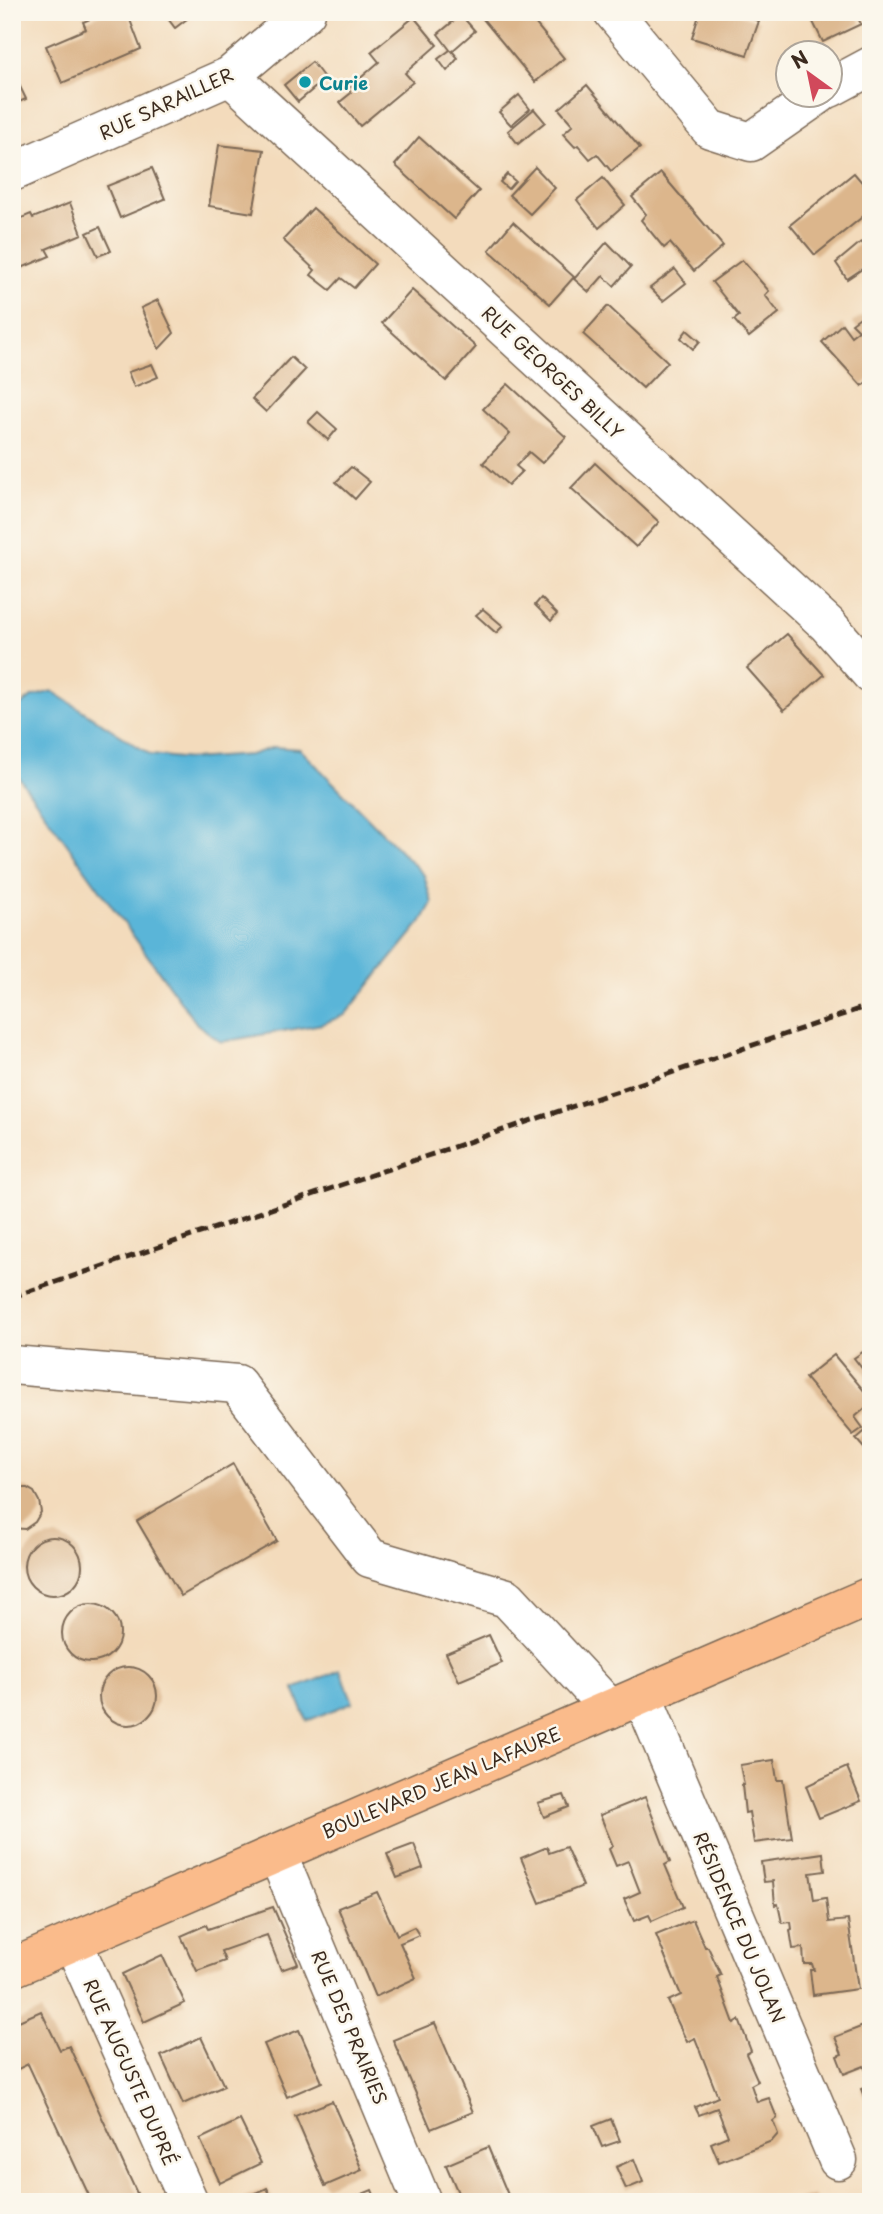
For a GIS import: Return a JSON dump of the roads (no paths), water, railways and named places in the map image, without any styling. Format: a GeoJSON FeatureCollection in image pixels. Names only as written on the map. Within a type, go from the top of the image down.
{"type":"FeatureCollection","features":[{"type":"Feature","properties":{"kind":"main road","name":"BOULEVARD JEAN LAFAURE"},"geometry":{"type":"LineString","coordinates":[[12,1968],[871,1596]]}},
{"type":"Feature","properties":{"kind":"street","name":"RUE SARAILLER"},"geometry":{"type":"LineString","coordinates":[[12,172],[230,76],[306,12]]}},
{"type":"Feature","properties":{"kind":"street"},"geometry":{"type":"LineString","coordinates":[[614,12],[710,129],[751,142],[800,108]]}},
{"type":"Feature","properties":{"kind":"street"},"geometry":{"type":"LineString","coordinates":[[844,81],[871,66]]}},
{"type":"Feature","properties":{"kind":"street","name":"RUE GEORGES BILLY"},"geometry":{"type":"LineString","coordinates":[[230,76],[827,624],[871,674]]}},
{"type":"Feature","properties":{"kind":"street"},"geometry":{"type":"LineString","coordinates":[[12,1364],[237,1384],[370,1558],[507,1598],[626,1702]]}},
{"type":"Feature","properties":{"kind":"street","name":"RÉSIDENCE DU JOLAN"},"geometry":{"type":"LineString","coordinates":[[626,1702],[838,2160]]}},
{"type":"Feature","properties":{"kind":"street","name":"RUE DES PRAIRIES"},"geometry":{"type":"LineString","coordinates":[[277,1853],[422,2202]]}},
{"type":"Feature","properties":{"kind":"street","name":"RUE AUGUSTE DUPRÉ"},"geometry":{"type":"LineString","coordinates":[[73,1942],[189,2202]]}},
{"type":"Feature","properties":{"kind":"water"},"geometry":{"type":"Polygon","coordinates":[[[52,691],[151,755],[190,759],[250,755],[274,747],[300,749],[424,875],[432,903],[422,921],[345,1015],[322,1024],[221,1042],[197,1024],[12,768],[12,712],[32,697],[52,691]]]}},
{"type":"Feature","properties":{"kind":"water"},"geometry":{"type":"Polygon","coordinates":[[[340,1670],[353,1702],[307,1721],[294,1689],[340,1670]]]}},
{"type":"Feature","properties":{"kind":"railway"},"geometry":{"type":"LineString","coordinates":[[12,1297],[871,1005]]}},
{"type":"Feature","properties":{"kind":"place","name":"Curie"},"geometry":{"type":"Point","coordinates":[305,82]}}]}
